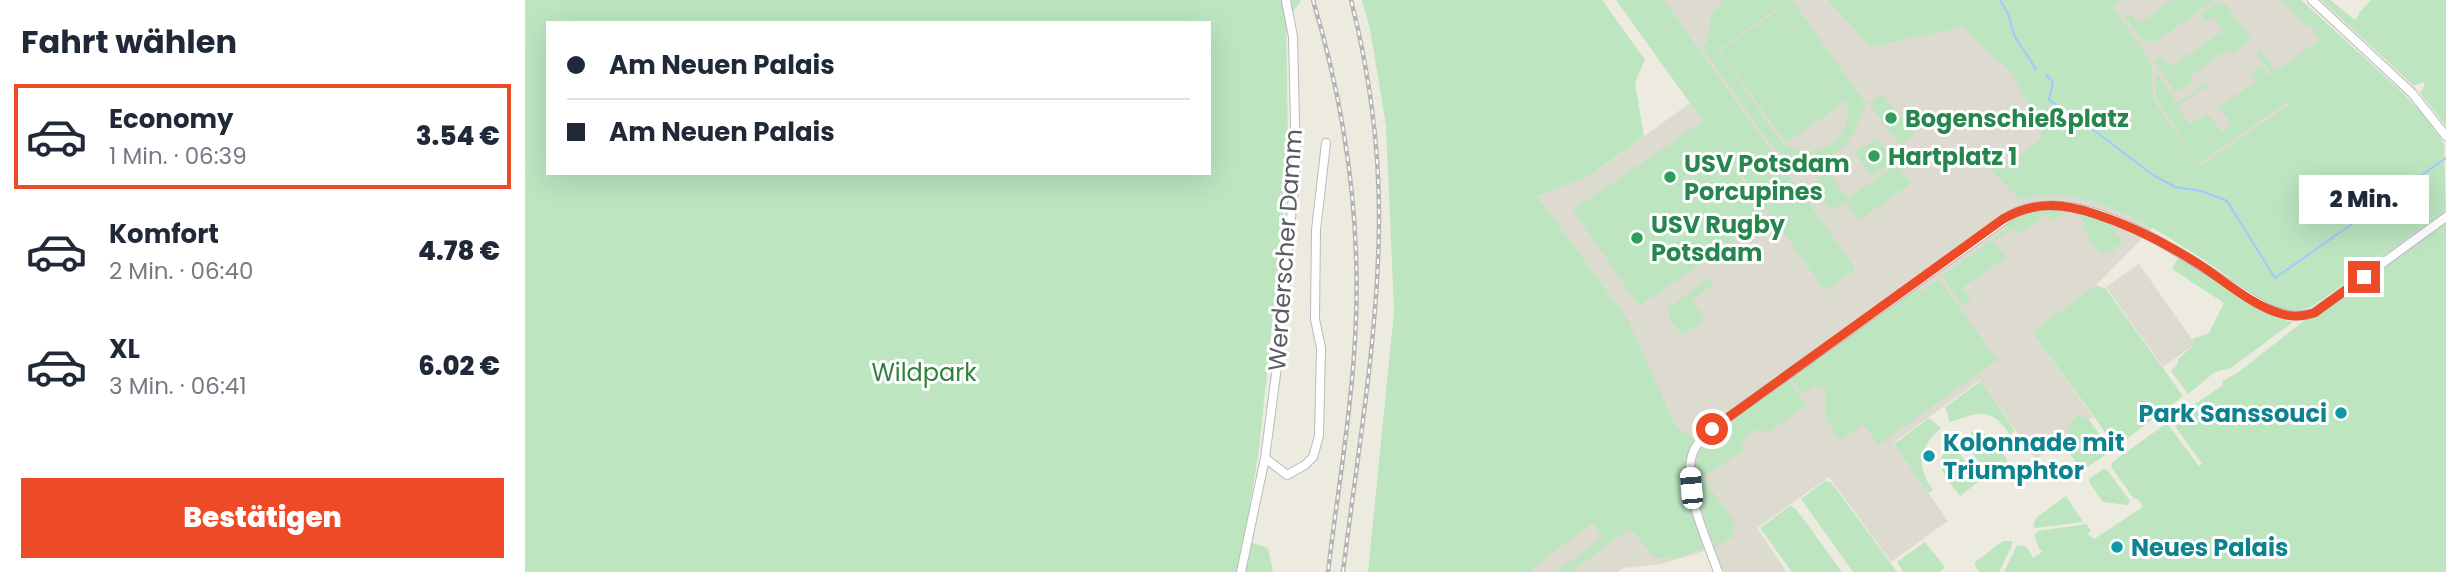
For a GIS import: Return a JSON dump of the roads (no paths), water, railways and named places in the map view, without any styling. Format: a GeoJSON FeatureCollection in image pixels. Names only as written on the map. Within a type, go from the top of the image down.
{"type":"FeatureCollection","features":[{"type":"Feature","properties":{"kind":"street","name":"Werderscher Damm"},"geometry":{"type":"LineString","coordinates":[[1241,572],[1265,458],[1278,359],[1296,164],[1293,37],[1286,0]]}},
{"type":"Feature","properties":{"kind":"street"},"geometry":{"type":"LineString","coordinates":[[2312,0],[2412,93],[2446,136]]}},
{"type":"Feature","properties":{"kind":"street","name":"Werderscher Damm"},"geometry":{"type":"LineString","coordinates":[[1265,458],[1287,475],[1313,457],[1319,436],[1321,348],[1315,319],[1316,243],[1326,143]]}},
{"type":"Feature","properties":{"kind":"street"},"geometry":{"type":"LineString","coordinates":[[1717,572],[1691,488],[1691,462],[1700,441],[1712,429],[2016,212],[2028,207],[2052,204],[2079,209],[2123,223],[2171,248],[2269,309],[2285,315],[2300,316],[2314,313],[2446,217]]}},
{"type":"Feature","properties":{"kind":"waterway"},"geometry":{"type":"LineString","coordinates":[[2000,0],[2008,14],[2015,37],[2036,69]]}},
{"type":"Feature","properties":{"kind":"waterway"},"geometry":{"type":"LineString","coordinates":[[2046,75],[2053,82],[2049,100],[2153,175],[2175,187],[2202,191],[2227,201],[2275,278],[2446,158]]}},
{"type":"Feature","properties":{"kind":"railway"},"geometry":{"type":"LineString","coordinates":[[1313,0],[1333,79],[1348,158],[1357,279],[1352,382],[1328,572]]}},
{"type":"Feature","properties":{"kind":"railway"},"geometry":{"type":"LineString","coordinates":[[1343,572],[1371,349],[1379,216],[1372,107],[1351,0]]}},
{"type":"Feature","properties":{"kind":"place","name":"Bogenschießplatz"},"geometry":{"type":"Point","coordinates":[1891,118]}},
{"type":"Feature","properties":{"kind":"place","name":"Hartplatz 1"},"geometry":{"type":"Point","coordinates":[1874,156]}},
{"type":"Feature","properties":{"kind":"place","name":"USV Potsdam Porcupines"},"geometry":{"type":"Point","coordinates":[1670,177]}},
{"type":"Feature","properties":{"kind":"place","name":"USV Rugby Potsdam"},"geometry":{"type":"Point","coordinates":[1637,238]}},
{"type":"Feature","properties":{"kind":"place","name":"Park Sanssouci"},"geometry":{"type":"Point","coordinates":[2341,413]}},
{"type":"Feature","properties":{"kind":"place","name":"Kolonnade mit Triumphtor"},"geometry":{"type":"Point","coordinates":[1929,456]}},
{"type":"Feature","properties":{"kind":"place","name":"Neues Palais"},"geometry":{"type":"Point","coordinates":[2117,547]}},
{"type":"Feature","properties":{"kind":"park label","name":"Wildpark"},"geometry":{"type":"Point","coordinates":[924,372]}}]}
